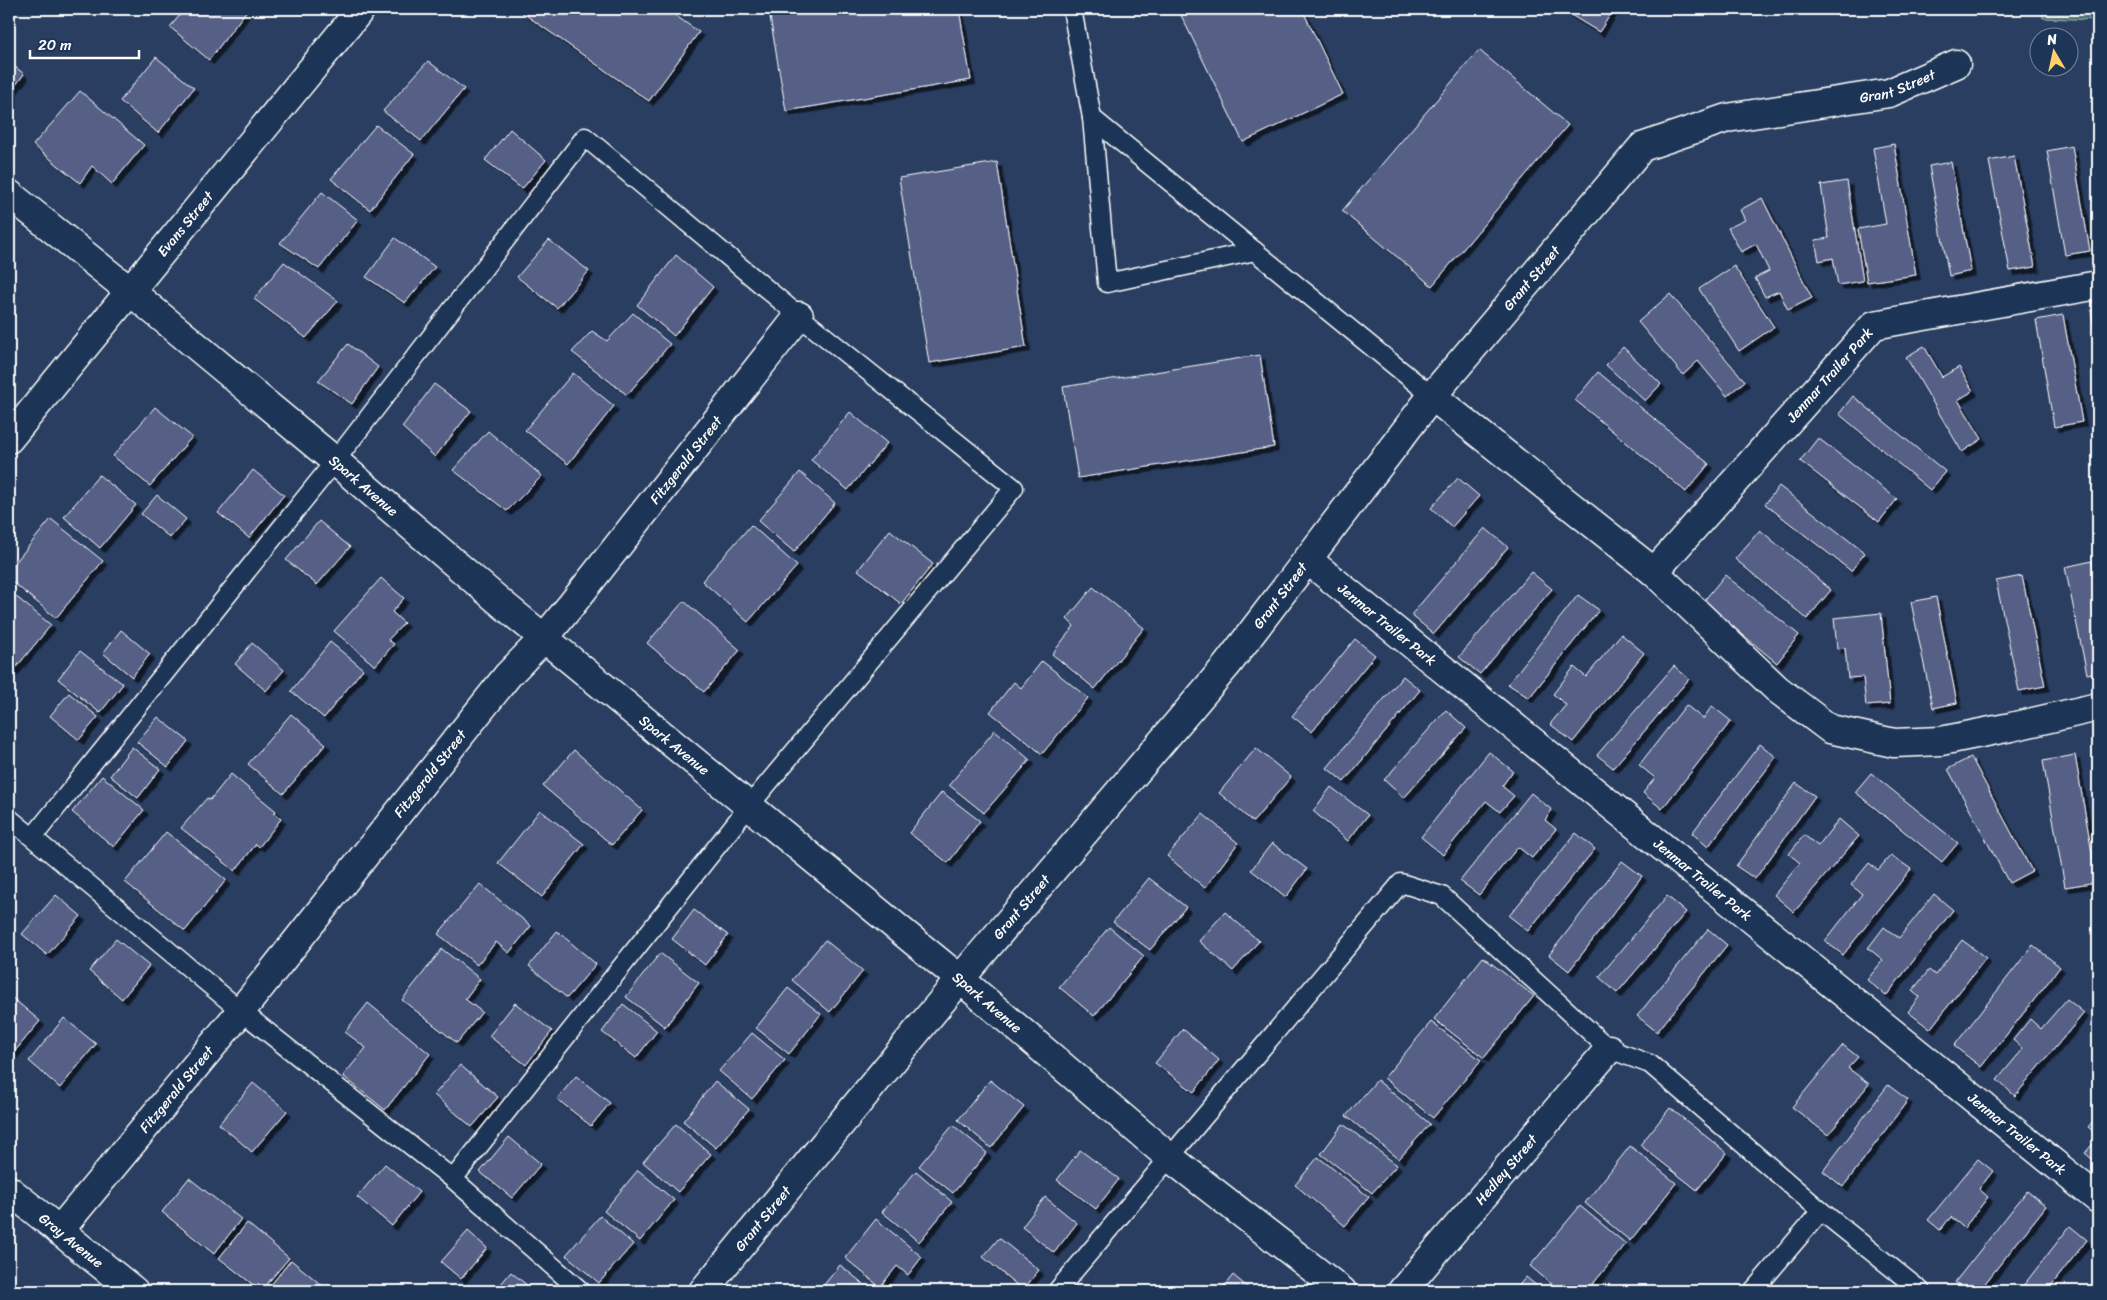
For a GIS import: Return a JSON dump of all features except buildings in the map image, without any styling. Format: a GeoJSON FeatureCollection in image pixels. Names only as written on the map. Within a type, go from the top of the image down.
{"type":"FeatureCollection","features":[{"type":"Feature","properties":{"kind":"street","name":"Evans Street"},"geometry":{"type":"LineString","coordinates":[[9,439],[361,9]]}},
{"type":"Feature","properties":{"kind":"street","name":"Grant Street"},"geometry":{"type":"LineString","coordinates":[[702,1291],[960,979],[1228,665],[1432,396],[1642,147],[1727,118],[1889,93],[1956,64]]}},
{"type":"Feature","properties":{"kind":"street","name":"Spark Avenue"},"geometry":{"type":"LineString","coordinates":[[9,194],[130,291],[335,461],[506,607],[545,637],[575,664],[960,979],[1169,1157],[1342,1291]]}},
{"type":"Feature","properties":{"kind":"street","name":"Jenmar Trailer Park"},"geometry":{"type":"LineString","coordinates":[[1654,572],[1874,325],[2098,285]]}},
{"type":"Feature","properties":{"kind":"street","name":"Fitzgerald Street"},"geometry":{"type":"LineString","coordinates":[[59,1231],[241,1011],[508,675],[545,637],[799,316]]}},
{"type":"Feature","properties":{"kind":"street"},"geometry":{"type":"LineString","coordinates":[[1432,396],[1654,572],[1777,689],[1830,729],[1894,743],[1941,741],[2098,707]]}},
{"type":"Feature","properties":{"kind":"street","name":"Jenmar Trailer Park"},"geometry":{"type":"LineString","coordinates":[[1308,560],[2098,1199]]}},
{"type":"Feature","properties":{"kind":"street","name":"Hedley Street"},"geometry":{"type":"LineString","coordinates":[[1402,1291],[1609,1048]]}},
{"type":"Feature","properties":{"kind":"street","name":"Gray Avenue"},"geometry":{"type":"LineString","coordinates":[[9,1190],[134,1291]]}},
{"type":"Feature","properties":{"kind":"lane"},"geometry":{"type":"LineString","coordinates":[[1072,9],[1092,118],[1107,284],[1255,251]]}},
{"type":"Feature","properties":{"kind":"lane"},"geometry":{"type":"LineString","coordinates":[[1092,118],[1432,396]]}},
{"type":"Feature","properties":{"kind":"lane"},"geometry":{"type":"LineString","coordinates":[[33,837],[335,461],[585,137],[799,316],[1014,488],[749,806],[453,1179]]}},
{"type":"Feature","properties":{"kind":"lane"},"geometry":{"type":"LineString","coordinates":[[9,818],[241,1011],[453,1179],[581,1291]]}},
{"type":"Feature","properties":{"kind":"lane"},"geometry":{"type":"LineString","coordinates":[[1057,1291],[1401,883],[1442,896],[1609,1048],[1650,1064],[1821,1211],[1921,1291]]}},
{"type":"Feature","properties":{"kind":"lane"},"geometry":{"type":"LineString","coordinates":[[1753,1291],[1821,1211]]}},
{"type":"Feature","properties":{"kind":"green space"},"geometry":{"type":"Polygon","coordinates":[[[2041,9],[2098,9],[2098,20],[2043,18],[2041,9]]]}}]}
